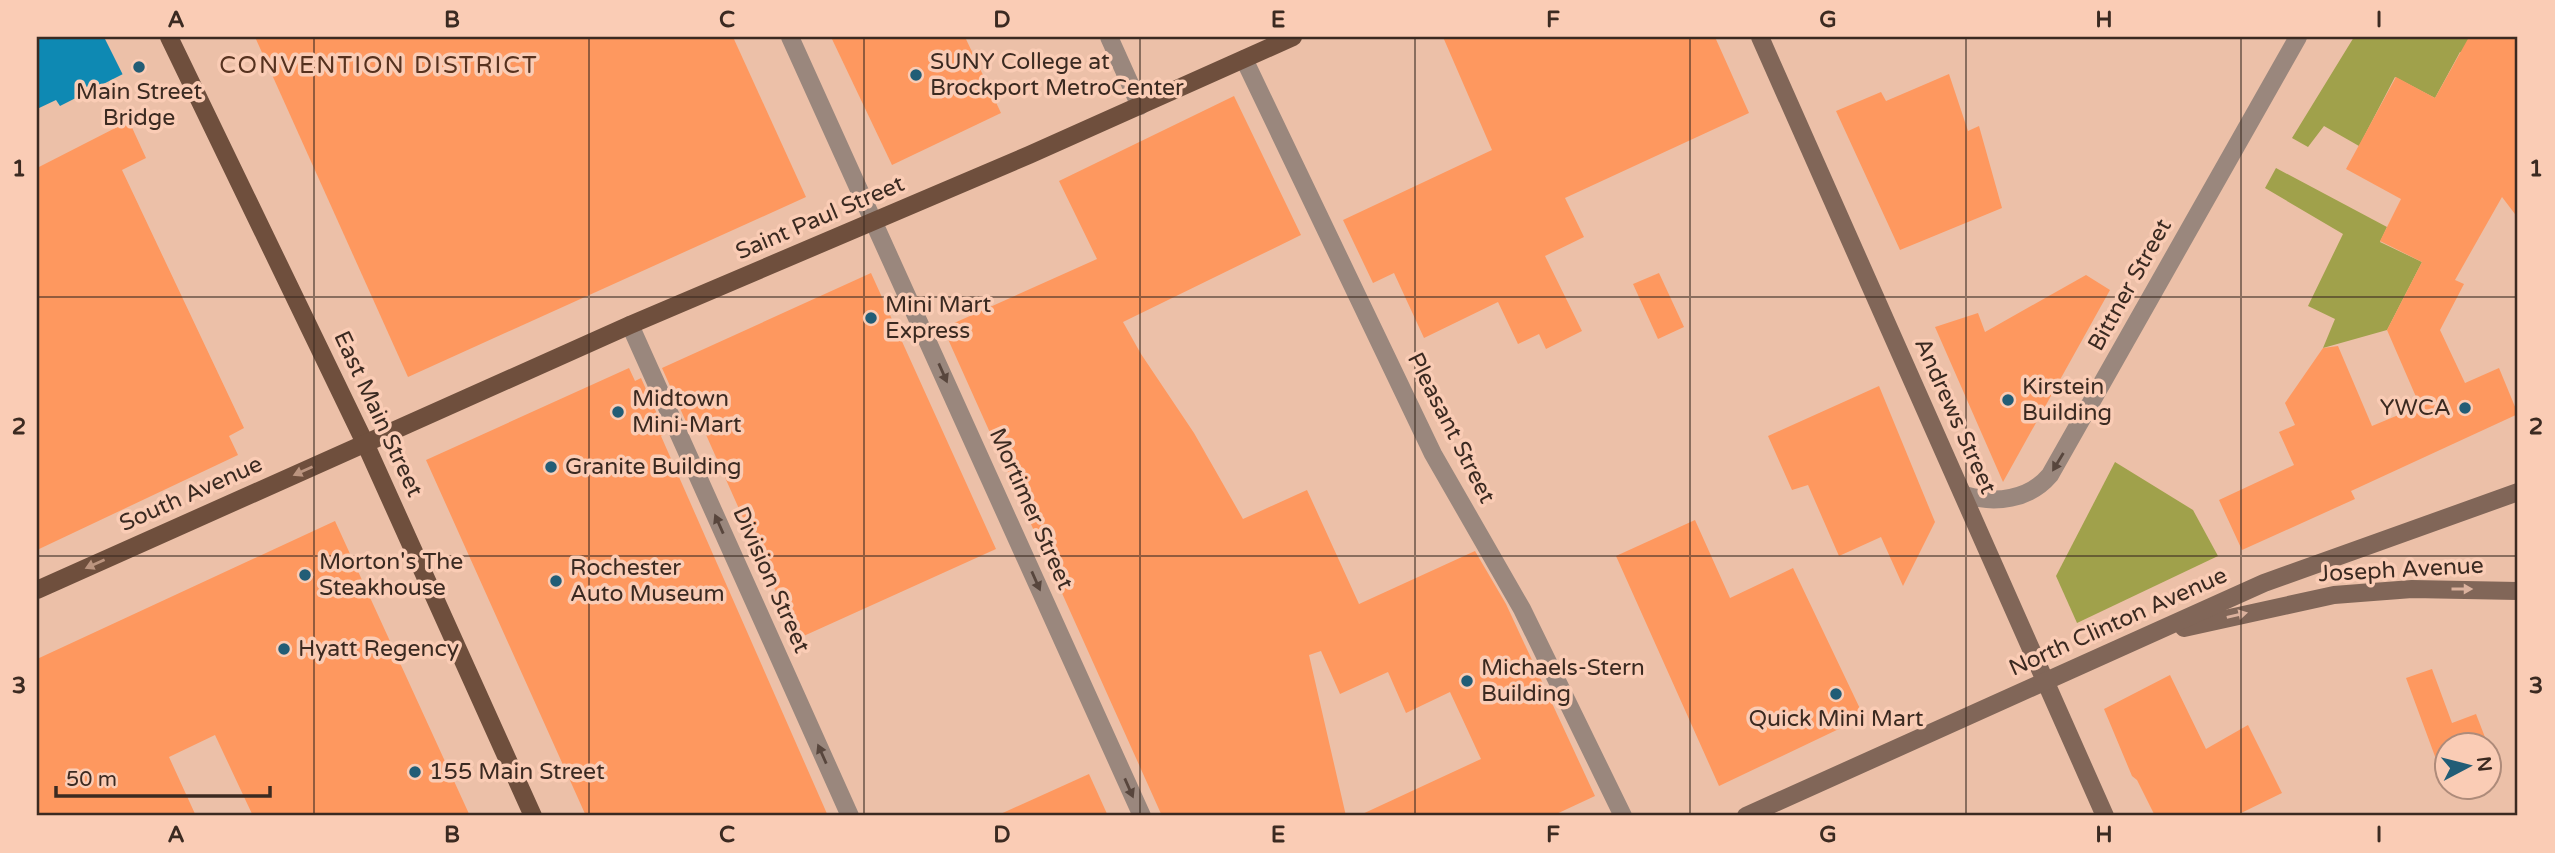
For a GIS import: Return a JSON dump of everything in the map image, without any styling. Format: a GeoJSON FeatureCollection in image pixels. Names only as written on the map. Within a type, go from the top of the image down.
{"type":"FeatureCollection","features":[{"type":"Feature","properties":{"kind":"main road","name":"East Main Street"},"geometry":{"type":"LineString","coordinates":[[169,37],[365,443],[533,816]]}},
{"type":"Feature","properties":{"kind":"main road","name":"Saint Paul Street"},"geometry":{"type":"LineString","coordinates":[[365,443],[1293,37]]}},
{"type":"Feature","properties":{"kind":"main road","name":"Andrews Street"},"geometry":{"type":"LineString","coordinates":[[1760,37],[2105,816]]}},
{"type":"Feature","properties":{"kind":"main road","name":"South Avenue"},"geometry":{"type":"LineString","coordinates":[[37,590],[365,443]]}},
{"type":"Feature","properties":{"kind":"main road","name":"North Clinton Avenue"},"geometry":{"type":"LineString","coordinates":[[1746,816],[2123,645],[2300,569],[2518,492]]}},
{"type":"Feature","properties":{"kind":"main road","name":"Joseph Avenue"},"geometry":{"type":"LineString","coordinates":[[2123,645],[2227,617],[2334,595],[2412,589],[2518,591]]}},
{"type":"Feature","properties":{"kind":"street","name":"Mortimer Street"},"geometry":{"type":"LineString","coordinates":[[790,37],[1142,816]]}},
{"type":"Feature","properties":{"kind":"street"},"geometry":{"type":"LineString","coordinates":[[1109,37],[1140,106]]}},
{"type":"Feature","properties":{"kind":"street","name":"Bittner Street"},"geometry":{"type":"LineString","coordinates":[[1965,495],[1999,500],[2024,494],[2043,484],[2059,462],[2298,37]]}},
{"type":"Feature","properties":{"kind":"street","name":"Pleasant Street"},"geometry":{"type":"LineString","coordinates":[[1244,59],[1433,454],[1522,609],[1623,816]]}},
{"type":"Feature","properties":{"kind":"street","name":"Division Street"},"geometry":{"type":"LineString","coordinates":[[630,325],[850,816]]}},
{"type":"Feature","properties":{"kind":"shaded area"},"geometry":{"type":"Polygon","coordinates":[[[2354,37],[2465,37],[2497,55],[2490,68],[2460,52],[2435,98],[2395,77],[2359,146],[2324,126],[2308,147],[2292,138],[2354,37]]]}},
{"type":"Feature","properties":{"kind":"shaded area"},"geometry":{"type":"Polygon","coordinates":[[[2276,168],[2387,227],[2380,242],[2422,262],[2387,330],[2323,348],[2335,319],[2308,306],[2343,234],[2265,188],[2276,168]]]}},
{"type":"Feature","properties":{"kind":"shaded area"},"geometry":{"type":"Polygon","coordinates":[[[2115,462],[2193,510],[2218,556],[2077,623],[2056,576],[2115,462]]]}},
{"type":"Feature","properties":{"kind":"water"},"geometry":{"type":"Polygon","coordinates":[[[37,37],[160,37],[116,59],[123,74],[60,106],[56,100],[37,109],[37,37]]]}},
{"type":"Feature","properties":{"kind":"pier"},"geometry":{"type":"Polygon","coordinates":[[[104,37],[163,37],[120,61],[126,73],[124,77],[104,37]]]}},
{"type":"Feature","properties":{"kind":"building"},"geometry":{"type":"Polygon","coordinates":[[[255,37],[733,37],[806,197],[408,377],[255,37]]]}},
{"type":"Feature","properties":{"kind":"building","name":"SUNY College at Brockport MetroCenter"},"geometry":{"type":"Polygon","coordinates":[[[831,37],[965,37],[1001,113],[892,165],[831,37]]]}},
{"type":"Feature","properties":{"kind":"building"},"geometry":{"type":"Polygon","coordinates":[[[1443,37],[1715,37],[1749,113],[1565,198],[1584,237],[1545,256],[1582,331],[1546,349],[1539,334],[1518,344],[1498,302],[1424,338],[1394,273],[1373,283],[1343,220],[1492,150],[1443,37]]]}},
{"type":"Feature","properties":{"kind":"building"},"geometry":{"type":"Polygon","coordinates":[[[2469,37],[2518,37],[2518,218],[2502,197],[2455,280],[2464,284],[2440,330],[2465,383],[2499,368],[2518,414],[2351,491],[2355,499],[2242,550],[2219,500],[2294,465],[2279,432],[2295,425],[2285,403],[2323,348],[2338,346],[2372,426],[2420,406],[2387,330],[2422,262],[2380,241],[2401,199],[2346,169],[2396,77],[2435,98],[2469,37]]]}},
{"type":"Feature","properties":{"kind":"building"},"geometry":{"type":"Polygon","coordinates":[[[1949,74],[1968,131],[1979,126],[2002,208],[1900,250],[1836,111],[1881,92],[1886,101],[1949,74]]]}},
{"type":"Feature","properties":{"kind":"building"},"geometry":{"type":"Polygon","coordinates":[[[1234,96],[1301,235],[1123,322],[1194,433],[1243,519],[1307,490],[1359,604],[1475,551],[1506,604],[1595,796],[1552,816],[1358,816],[1481,759],[1450,692],[1406,713],[1388,672],[1340,694],[1321,651],[1309,655],[1346,816],[1162,816],[943,328],[1097,259],[1059,181],[1234,96]]]}},
{"type":"Feature","properties":{"kind":"building"},"geometry":{"type":"Polygon","coordinates":[[[129,121],[146,158],[122,170],[244,428],[229,436],[238,455],[37,550],[37,168],[129,121]]]}},
{"type":"Feature","properties":{"kind":"building"},"geometry":{"type":"Polygon","coordinates":[[[871,273],[996,549],[797,639],[699,419],[687,424],[662,368],[871,273]]]}},
{"type":"Feature","properties":{"kind":"building"},"geometry":{"type":"Polygon","coordinates":[[[1659,273],[1684,327],[1658,339],[1633,284],[1659,273]]]}},
{"type":"Feature","properties":{"kind":"building","name":"Kirstein Building"},"geometry":{"type":"Polygon","coordinates":[[[2086,275],[2110,290],[2003,482],[1935,327],[1978,313],[1985,332],[2086,275]]]}},
{"type":"Feature","properties":{"kind":"building"},"geometry":{"type":"Polygon","coordinates":[[[629,368],[635,381],[641,378],[666,434],[661,436],[828,816],[586,816],[426,460],[629,368]]]}},
{"type":"Feature","properties":{"kind":"building"},"geometry":{"type":"Polygon","coordinates":[[[1879,386],[1935,522],[1903,586],[1881,537],[1839,556],[1808,485],[1792,490],[1768,436],[1879,386]]]}},
{"type":"Feature","properties":{"kind":"building"},"geometry":{"type":"Polygon","coordinates":[[[1695,520],[1730,598],[1793,568],[1864,717],[1719,786],[1616,556],[1695,520]]]}},
{"type":"Feature","properties":{"kind":"building"},"geometry":{"type":"Polygon","coordinates":[[[335,521],[470,816],[253,816],[215,735],[169,757],[196,816],[37,816],[37,659],[335,521]]]}},
{"type":"Feature","properties":{"kind":"building"},"geometry":{"type":"Polygon","coordinates":[[[2432,669],[2452,723],[2476,714],[2482,730],[2432,730],[2432,748],[2406,678],[2432,669]]]}},
{"type":"Feature","properties":{"kind":"building"},"geometry":{"type":"Polygon","coordinates":[[[2170,675],[2206,749],[2248,725],[2282,793],[2235,816],[2155,816],[2137,780],[2132,776],[2104,709],[2170,675]]]}},
{"type":"Feature","properties":{"kind":"building"},"geometry":{"type":"Polygon","coordinates":[[[1089,774],[1108,816],[996,816],[1089,774]]]}},
{"type":"Feature","properties":{"kind":"place","name":"Main Street Bridge"},"geometry":{"type":"Point","coordinates":[139,67]}},
{"type":"Feature","properties":{"kind":"place","name":"SUNY College at Brockport MetroCenter"},"geometry":{"type":"Point","coordinates":[916,75]}},
{"type":"Feature","properties":{"kind":"place","name":"Mini Mart Express"},"geometry":{"type":"Point","coordinates":[871,318]}},
{"type":"Feature","properties":{"kind":"place","name":"Kirstein Building"},"geometry":{"type":"Point","coordinates":[2008,400]}},
{"type":"Feature","properties":{"kind":"place","name":"YWCA"},"geometry":{"type":"Point","coordinates":[2465,408]}},
{"type":"Feature","properties":{"kind":"place","name":"Midtown Mini-Mart"},"geometry":{"type":"Point","coordinates":[618,412]}},
{"type":"Feature","properties":{"kind":"place","name":"Granite Building"},"geometry":{"type":"Point","coordinates":[551,467]}},
{"type":"Feature","properties":{"kind":"place","name":"Morton's The Steakhouse"},"geometry":{"type":"Point","coordinates":[305,575]}},
{"type":"Feature","properties":{"kind":"place","name":"Rochester Auto Museum"},"geometry":{"type":"Point","coordinates":[556,581]}},
{"type":"Feature","properties":{"kind":"place","name":"Hyatt Regency"},"geometry":{"type":"Point","coordinates":[284,649]}},
{"type":"Feature","properties":{"kind":"place","name":"Michaels-Stern Building"},"geometry":{"type":"Point","coordinates":[1467,681]}},
{"type":"Feature","properties":{"kind":"place","name":"Quick Mini Mart"},"geometry":{"type":"Point","coordinates":[1836,694]}},
{"type":"Feature","properties":{"kind":"place","name":"155 Main Street"},"geometry":{"type":"Point","coordinates":[415,772]}},
{"type":"Feature","properties":{"kind":"district","name":"CONVENTION DISTRICT"},"geometry":{"type":"Point","coordinates":[379,65]}}]}
